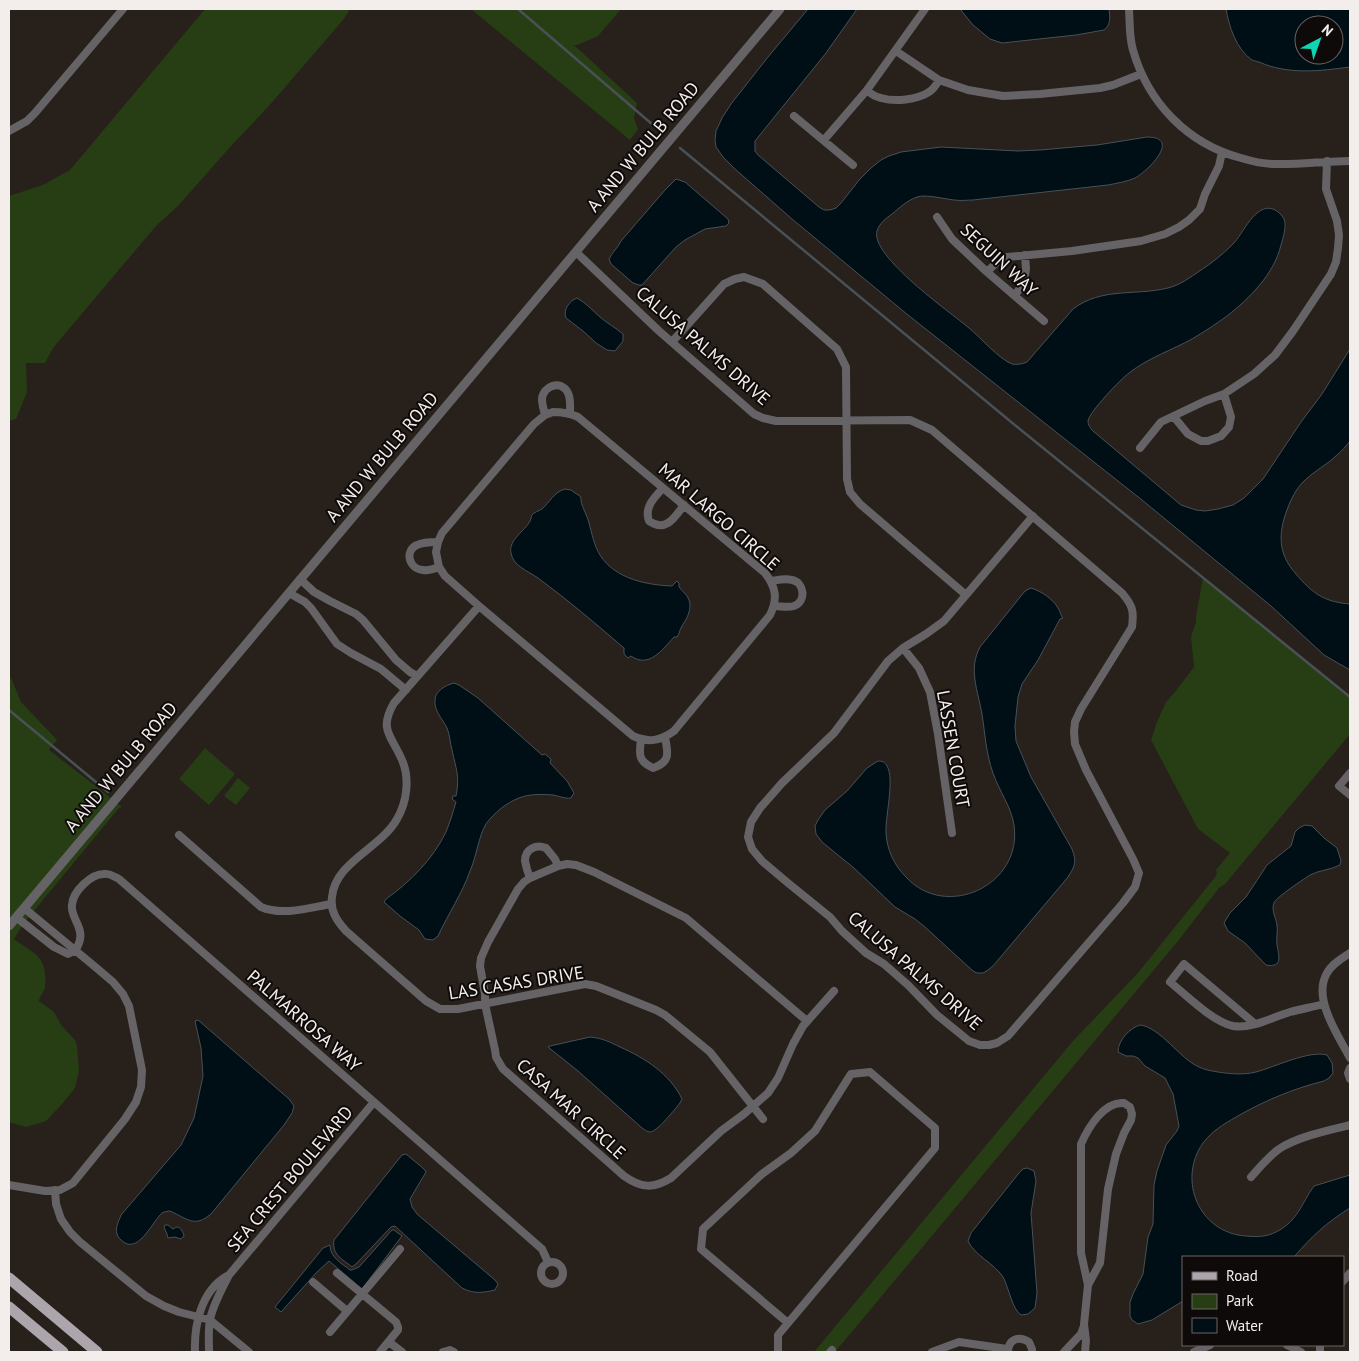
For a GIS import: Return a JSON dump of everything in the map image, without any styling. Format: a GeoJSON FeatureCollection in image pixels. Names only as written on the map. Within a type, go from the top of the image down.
{"type":"FeatureCollection","features":[{"type":"Feature","properties":{"kind":"main road"},"geometry":{"type":"LineString","coordinates":[[9,1278],[97,1352]]}},
{"type":"Feature","properties":{"kind":"main road"},"geometry":{"type":"LineString","coordinates":[[9,1307],[63,1352]]}},
{"type":"Feature","properties":{"kind":"street"},"geometry":{"type":"LineString","coordinates":[[9,132],[27,121],[35,113],[123,9]]}},
{"type":"Feature","properties":{"kind":"street","name":"A AND W BULB ROAD"},"geometry":{"type":"LineString","coordinates":[[9,926],[780,9]]}},
{"type":"Feature","properties":{"kind":"street"},"geometry":{"type":"LineString","coordinates":[[824,140],[867,90],[925,9]]}},
{"type":"Feature","properties":{"kind":"street"},"geometry":{"type":"LineString","coordinates":[[1129,9],[1132,45],[1141,74],[1153,95],[1178,126],[1222,152],[1246,160],[1274,164],[1350,161]]}},
{"type":"Feature","properties":{"kind":"street"},"geometry":{"type":"LineString","coordinates":[[896,50],[939,80],[986,94],[1011,96],[1100,88],[1141,74]]}},
{"type":"Feature","properties":{"kind":"street"},"geometry":{"type":"LineString","coordinates":[[867,90],[880,98],[891,100],[906,99],[927,94],[939,80]]}},
{"type":"Feature","properties":{"kind":"street"},"geometry":{"type":"LineString","coordinates":[[794,116],[853,165]]}},
{"type":"Feature","properties":{"kind":"street"},"geometry":{"type":"LineString","coordinates":[[987,272],[997,262],[1008,256],[1072,251],[1141,242],[1166,234],[1189,220],[1200,208],[1204,194],[1219,166],[1222,152]]}},
{"type":"Feature","properties":{"kind":"street"},"geometry":{"type":"LineString","coordinates":[[1140,448],[1161,422],[1224,394],[1254,374],[1276,355],[1293,331],[1336,262],[1339,235],[1337,221],[1326,189],[1327,162]]}},
{"type":"Feature","properties":{"kind":"street","name":"SEGUIN WAY"},"geometry":{"type":"LineString","coordinates":[[937,217],[952,239],[1044,321]]}},
{"type":"Feature","properties":{"kind":"street","name":"CALUSA PALMS DRIVE"},"geometry":{"type":"LineString","coordinates":[[576,252],[672,342],[754,414],[776,421],[910,420],[918,422],[932,430],[1033,516],[1122,593],[1130,603],[1133,616],[1132,627],[1081,709],[1075,722],[1074,732],[1075,744],[1082,762],[1134,859],[1139,873],[1135,886],[1124,903],[1008,1036],[989,1045],[980,1045],[969,1041],[937,1015],[908,985],[884,964],[866,953],[830,918],[762,861],[752,850],[748,837],[751,822],[760,808],[782,783],[834,733],[888,661],[903,648],[944,620],[1033,516]]}},
{"type":"Feature","properties":{"kind":"street"},"geometry":{"type":"LineString","coordinates":[[1015,296],[1024,281],[1026,269],[1025,255]]}},
{"type":"Feature","properties":{"kind":"street"},"geometry":{"type":"LineString","coordinates":[[672,342],[724,284],[735,278],[744,277],[763,284],[837,349],[846,367],[847,479],[850,492],[860,504],[966,595]]}},
{"type":"Feature","properties":{"kind":"street"},"geometry":{"type":"LineString","coordinates":[[545,415],[542,398],[545,390],[552,386],[561,386],[568,392],[570,413],[553,412],[545,415],[526,433],[442,533],[436,552],[439,567],[445,576],[478,606],[633,736],[649,741],[665,737],[674,731],[770,615],[774,606],[790,607],[798,604],[803,597],[802,589],[797,582],[793,580],[772,581]]}},
{"type":"Feature","properties":{"kind":"street"},"geometry":{"type":"LineString","coordinates":[[1174,417],[1188,434],[1201,441],[1208,441],[1221,436],[1231,422],[1224,394]]}},
{"type":"Feature","properties":{"kind":"street","name":"MAR LARGO CIRCLE"},"geometry":{"type":"LineString","coordinates":[[570,413],[578,417],[765,573],[772,581],[775,589],[776,598],[774,606]]}},
{"type":"Feature","properties":{"kind":"street"},"geometry":{"type":"LineString","coordinates":[[663,488],[648,508],[650,521],[661,526],[665,525],[675,517],[684,505]]}},
{"type":"Feature","properties":{"kind":"street"},"geometry":{"type":"LineString","coordinates":[[438,542],[424,542],[415,545],[410,552],[409,561],[414,567],[422,570],[439,567]]}},
{"type":"Feature","properties":{"kind":"street"},"geometry":{"type":"LineString","coordinates":[[300,579],[314,592],[356,614],[403,667],[418,676]]}},
{"type":"Feature","properties":{"kind":"street"},"geometry":{"type":"LineString","coordinates":[[289,593],[310,608],[337,644],[381,669],[406,690]]}},
{"type":"Feature","properties":{"kind":"street"},"geometry":{"type":"LineString","coordinates":[[179,836],[261,906],[279,911],[331,904],[332,892],[340,875],[387,833],[402,809],[406,793],[406,776],[402,760],[389,737],[387,719],[390,711],[394,703],[478,606]]}},
{"type":"Feature","properties":{"kind":"street","name":"LASSEN COURT"},"geometry":{"type":"LineString","coordinates":[[903,648],[919,668],[930,692],[952,833]]}},
{"type":"Feature","properties":{"kind":"street"},"geometry":{"type":"LineString","coordinates":[[641,739],[641,758],[645,764],[653,768],[662,765],[667,758],[668,749],[665,737]]}},
{"type":"Feature","properties":{"kind":"street"},"geometry":{"type":"LineString","coordinates":[[1350,773],[1339,786],[1350,795]]}},
{"type":"Feature","properties":{"kind":"street"},"geometry":{"type":"LineString","coordinates":[[530,878],[525,862],[533,847],[546,848],[558,866]]}},
{"type":"Feature","properties":{"kind":"street","name":"CASA MAR CIRCLE"},"geometry":{"type":"LineString","coordinates":[[807,1021],[686,918],[576,865],[558,866],[524,882],[518,889],[488,942],[481,958],[480,966],[485,1004],[496,1058],[503,1069],[624,1176],[638,1184],[648,1186],[670,1178],[721,1130],[768,1092],[807,1021],[834,991]]}},
{"type":"Feature","properties":{"kind":"street","name":"PALMARROSA WAY"},"geometry":{"type":"LineString","coordinates":[[76,950],[80,939],[80,932],[71,906],[74,898],[84,884],[92,877],[106,873],[119,879],[542,1249],[548,1262]]}},
{"type":"Feature","properties":{"kind":"street","name":"LAS CASAS DRIVE"},"geometry":{"type":"LineString","coordinates":[[331,904],[334,916],[346,931],[432,1006],[440,1009],[448,1010],[485,1004],[585,984],[596,986],[665,1015],[710,1052],[763,1119]]}},
{"type":"Feature","properties":{"kind":"street"},"geometry":{"type":"LineString","coordinates":[[9,1184],[45,1191],[60,1190],[73,1182],[125,1119],[136,1102],[141,1087],[142,1070],[129,1006],[123,994],[113,982],[24,908]]}},
{"type":"Feature","properties":{"kind":"street"},"geometry":{"type":"LineString","coordinates":[[16,917],[54,947],[68,954],[76,950]]}},
{"type":"Feature","properties":{"kind":"street"},"geometry":{"type":"LineString","coordinates":[[1350,953],[1333,965],[1327,972],[1322,989],[1327,1012],[1350,1058]]}},
{"type":"Feature","properties":{"kind":"street"},"geometry":{"type":"LineString","coordinates":[[1254,1023],[1184,964],[1170,982],[1203,1009],[1232,1026],[1244,1026],[1324,1004]]}},
{"type":"Feature","properties":{"kind":"street"},"geometry":{"type":"LineString","coordinates":[[1350,1068],[1348,1073],[1350,1079]]}},
{"type":"Feature","properties":{"kind":"street"},"geometry":{"type":"LineString","coordinates":[[778,1352],[778,1335],[935,1148],[935,1128],[870,1072],[851,1074],[815,1131],[791,1153],[762,1174],[703,1229],[701,1249],[788,1323]]}},
{"type":"Feature","properties":{"kind":"street","name":"SEA CREST BOULEVARD"},"geometry":{"type":"LineString","coordinates":[[209,1352],[210,1320],[216,1301],[229,1275],[374,1102]]}},
{"type":"Feature","properties":{"kind":"street"},"geometry":{"type":"LineString","coordinates":[[1064,1352],[1081,1334],[1084,1324],[1088,1285],[1081,1253],[1081,1144],[1086,1132],[1106,1108],[1114,1104],[1124,1103],[1130,1107],[1131,1120],[1116,1154],[1108,1189],[1100,1263],[1088,1285]]}},
{"type":"Feature","properties":{"kind":"street"},"geometry":{"type":"LineString","coordinates":[[1251,1178],[1267,1159],[1289,1143],[1350,1125]]}},
{"type":"Feature","properties":{"kind":"street"},"geometry":{"type":"LineString","coordinates":[[55,1190],[56,1204],[61,1219],[80,1242],[146,1296],[164,1306],[210,1320],[249,1352]]}},
{"type":"Feature","properties":{"kind":"street"},"geometry":{"type":"LineString","coordinates":[[330,1332],[400,1248]]}},
{"type":"Feature","properties":{"kind":"street"},"geometry":{"type":"LineString","coordinates":[[337,1273],[396,1322],[398,1330],[380,1352]]}},
{"type":"Feature","properties":{"kind":"street","name":"SEA CREST BOULEVARD"},"geometry":{"type":"LineString","coordinates":[[195,1352],[195,1335],[201,1308],[212,1290],[229,1275]]}},
{"type":"Feature","properties":{"kind":"street"},"geometry":{"type":"LineString","coordinates":[[313,1282],[347,1311]]}},
{"type":"Feature","properties":{"kind":"street"},"geometry":{"type":"LineString","coordinates":[[1084,1324],[1085,1352]]}},
{"type":"Feature","properties":{"kind":"street"},"geometry":{"type":"LineString","coordinates":[[932,1352],[959,1342],[1007,1351],[1011,1342],[1020,1338],[1031,1345],[1032,1352]]}},
{"type":"Feature","properties":{"kind":"street"},"geometry":{"type":"LineString","coordinates":[[388,1342],[402,1352]]}},
{"type":"Feature","properties":{"kind":"street"},"geometry":{"type":"LineString","coordinates":[[1194,1352],[1208,1346]]}},
{"type":"Feature","properties":{"kind":"street"},"geometry":{"type":"LineString","coordinates":[[1289,1346],[1301,1352]]}},
{"type":"Feature","properties":{"kind":"street"},"geometry":{"type":"LineString","coordinates":[[443,1352],[450,1350],[454,1352]]}},
{"type":"Feature","properties":{"kind":"green space"},"geometry":{"type":"Polygon","coordinates":[[[205,9],[350,9],[343,20],[268,107],[178,206],[156,226],[53,348],[45,363],[26,363],[27,392],[16,419],[9,421],[9,196],[43,185],[70,170],[205,9]]]}},
{"type":"Feature","properties":{"kind":"green space"},"geometry":{"type":"Polygon","coordinates":[[[471,9],[621,9],[598,36],[574,45],[637,103],[634,118],[638,129],[630,140],[471,9]]]}},
{"type":"Feature","properties":{"kind":"green space"},"geometry":{"type":"Polygon","coordinates":[[[1203,578],[1350,696],[1350,734],[1225,884],[1219,888],[1178,941],[835,1352],[814,1352],[1073,1041],[1137,974],[1216,876],[1216,870],[1230,853],[1198,829],[1151,740],[1166,702],[1194,667],[1191,637],[1196,622],[1203,578]]]}},
{"type":"Feature","properties":{"kind":"green space"},"geometry":{"type":"Polygon","coordinates":[[[9,673],[21,702],[57,740],[49,750],[111,798],[9,920],[9,673]]]}},
{"type":"Feature","properties":{"kind":"green space"},"geometry":{"type":"Polygon","coordinates":[[[205,748],[235,774],[209,805],[179,779],[205,748]]]}},
{"type":"Feature","properties":{"kind":"green space"},"geometry":{"type":"Polygon","coordinates":[[[238,778],[250,788],[236,805],[224,796],[238,778]]]}},
{"type":"Feature","properties":{"kind":"green space"},"geometry":{"type":"Polygon","coordinates":[[[117,803],[122,807],[119,808],[24,923],[14,939],[42,962],[45,986],[39,1001],[54,1012],[61,1025],[75,1040],[79,1071],[75,1088],[46,1121],[26,1127],[9,1122],[9,932],[117,803]]]}},
{"type":"Feature","properties":{"kind":"water"},"geometry":{"type":"Polygon","coordinates":[[[808,9],[857,9],[826,53],[755,141],[755,151],[824,210],[836,208],[860,179],[881,160],[901,152],[941,147],[1018,151],[1040,150],[1097,145],[1147,137],[1157,138],[1162,142],[1162,148],[1154,162],[1135,178],[1108,185],[973,200],[921,196],[904,204],[879,226],[877,231],[878,242],[898,268],[913,283],[969,328],[996,353],[1012,364],[1027,362],[1073,309],[1084,302],[1107,295],[1156,290],[1177,285],[1205,267],[1233,244],[1250,220],[1261,211],[1267,208],[1273,209],[1282,216],[1285,222],[1285,229],[1278,256],[1260,285],[1227,316],[1205,331],[1129,373],[1099,403],[1088,422],[1093,431],[1181,505],[1205,511],[1233,505],[1244,498],[1263,479],[1322,394],[1350,349],[1350,441],[1339,453],[1308,477],[1299,487],[1292,498],[1284,519],[1281,544],[1290,566],[1313,591],[1326,599],[1350,604],[1350,670],[1324,655],[1271,606],[1142,500],[908,315],[792,219],[723,157],[716,147],[715,140],[716,131],[722,118],[768,57],[808,9]]]}},
{"type":"Feature","properties":{"kind":"water"},"geometry":{"type":"Polygon","coordinates":[[[960,9],[1109,9],[1110,18],[1108,26],[1104,30],[1002,43],[990,39],[973,25],[960,9]]]}},
{"type":"Feature","properties":{"kind":"water"},"geometry":{"type":"Polygon","coordinates":[[[1226,9],[1350,9],[1350,67],[1304,71],[1270,66],[1253,60],[1246,55],[1231,30],[1226,9]]]}},
{"type":"Feature","properties":{"kind":"water"},"geometry":{"type":"Polygon","coordinates":[[[676,179],[685,182],[728,219],[729,223],[726,226],[705,229],[685,240],[676,247],[642,285],[633,283],[611,264],[609,259],[621,241],[676,179]]]}},
{"type":"Feature","properties":{"kind":"water"},"geometry":{"type":"Polygon","coordinates":[[[577,298],[623,334],[623,341],[615,351],[607,350],[596,343],[566,318],[567,306],[577,298]]]}},
{"type":"Feature","properties":{"kind":"water"},"geometry":{"type":"Polygon","coordinates":[[[565,489],[571,490],[581,497],[596,547],[606,563],[623,575],[642,582],[672,586],[677,581],[679,587],[689,600],[689,612],[678,636],[674,637],[660,652],[650,659],[644,660],[631,656],[628,658],[624,654],[624,648],[560,595],[518,565],[512,558],[512,544],[528,525],[532,515],[542,509],[558,492],[565,489]]]}},
{"type":"Feature","properties":{"kind":"water"},"geometry":{"type":"Polygon","coordinates":[[[1031,588],[1043,593],[1050,599],[1059,609],[1063,618],[1060,619],[1038,660],[1022,684],[1018,697],[1015,726],[1016,741],[1031,777],[1072,849],[1074,864],[1068,877],[993,966],[983,973],[977,973],[925,927],[895,907],[854,868],[822,842],[816,834],[815,826],[825,810],[847,791],[867,768],[878,761],[887,766],[889,772],[886,833],[890,851],[898,867],[906,877],[922,890],[941,896],[960,896],[978,890],[994,879],[1007,865],[1014,846],[1014,825],[991,766],[974,672],[976,655],[980,647],[1025,591],[1031,588]]]}},
{"type":"Feature","properties":{"kind":"water"},"geometry":{"type":"Polygon","coordinates":[[[454,683],[478,698],[542,755],[545,754],[551,759],[550,763],[567,781],[574,793],[571,798],[544,794],[523,797],[514,800],[493,816],[486,824],[479,840],[472,866],[463,888],[438,936],[433,940],[425,939],[419,930],[384,902],[428,861],[446,832],[456,802],[452,799],[453,796],[456,796],[457,773],[448,731],[435,704],[435,697],[439,691],[454,683]]]}},
{"type":"Feature","properties":{"kind":"water"},"geometry":{"type":"Polygon","coordinates":[[[1305,825],[1312,826],[1337,848],[1341,861],[1340,865],[1310,875],[1279,897],[1274,903],[1279,960],[1275,965],[1266,965],[1245,943],[1228,931],[1224,923],[1230,913],[1246,897],[1267,865],[1291,846],[1295,832],[1305,825]]]}},
{"type":"Feature","properties":{"kind":"water"},"geometry":{"type":"Polygon","coordinates":[[[198,1020],[289,1099],[294,1106],[292,1113],[211,1214],[200,1221],[191,1221],[170,1211],[164,1212],[136,1243],[125,1243],[117,1235],[121,1215],[181,1145],[194,1118],[203,1076],[201,1048],[195,1021],[198,1020]]]}},
{"type":"Feature","properties":{"kind":"water"},"geometry":{"type":"Polygon","coordinates":[[[1140,1025],[1155,1031],[1192,1063],[1211,1071],[1232,1074],[1251,1073],[1302,1057],[1320,1054],[1327,1055],[1332,1063],[1333,1073],[1329,1078],[1278,1096],[1247,1111],[1218,1128],[1203,1143],[1195,1157],[1192,1173],[1193,1188],[1197,1202],[1205,1215],[1216,1225],[1230,1233],[1246,1236],[1272,1234],[1289,1223],[1314,1186],[1350,1175],[1350,1208],[1320,1230],[1295,1256],[1182,1256],[1182,1302],[1152,1320],[1138,1324],[1130,1316],[1130,1302],[1143,1274],[1148,1237],[1153,1224],[1154,1185],[1166,1145],[1179,1126],[1173,1094],[1165,1078],[1145,1066],[1138,1058],[1126,1056],[1118,1052],[1120,1043],[1132,1029],[1140,1025]]]}},
{"type":"Feature","properties":{"kind":"water"},"geometry":{"type":"Polygon","coordinates":[[[590,1037],[606,1040],[639,1056],[664,1074],[677,1090],[682,1099],[680,1103],[666,1120],[653,1131],[650,1132],[642,1128],[548,1047],[590,1037]]]}},
{"type":"Feature","properties":{"kind":"water"},"geometry":{"type":"Polygon","coordinates":[[[406,1154],[426,1172],[410,1199],[412,1207],[417,1214],[495,1280],[498,1284],[495,1290],[478,1292],[462,1288],[395,1226],[391,1227],[352,1267],[336,1253],[334,1240],[402,1155],[406,1154]]]}},
{"type":"Feature","properties":{"kind":"water"},"geometry":{"type":"Polygon","coordinates":[[[1027,1168],[1034,1171],[1036,1181],[1031,1213],[1037,1293],[1035,1308],[1028,1314],[1021,1315],[1013,1303],[1003,1277],[975,1251],[968,1241],[971,1233],[1019,1173],[1027,1168]]]}},
{"type":"Feature","properties":{"kind":"water"},"geometry":{"type":"Polygon","coordinates":[[[165,1225],[173,1229],[178,1227],[184,1236],[181,1239],[175,1237],[168,1238],[165,1225]]]}},
{"type":"Feature","properties":{"kind":"water"},"geometry":{"type":"Polygon","coordinates":[[[392,1230],[402,1236],[362,1289],[329,1261],[281,1312],[275,1307],[323,1248],[330,1245],[332,1253],[337,1259],[352,1270],[359,1267],[392,1230]]]}},
{"type":"Feature","properties":{"kind":"waterway"},"geometry":{"type":"LineString","coordinates":[[518,9],[660,131]]}},
{"type":"Feature","properties":{"kind":"waterway"},"geometry":{"type":"LineString","coordinates":[[680,148],[1021,430],[1350,697]]}},
{"type":"Feature","properties":{"kind":"waterway"},"geometry":{"type":"LineString","coordinates":[[9,710],[108,792]]}}]}
